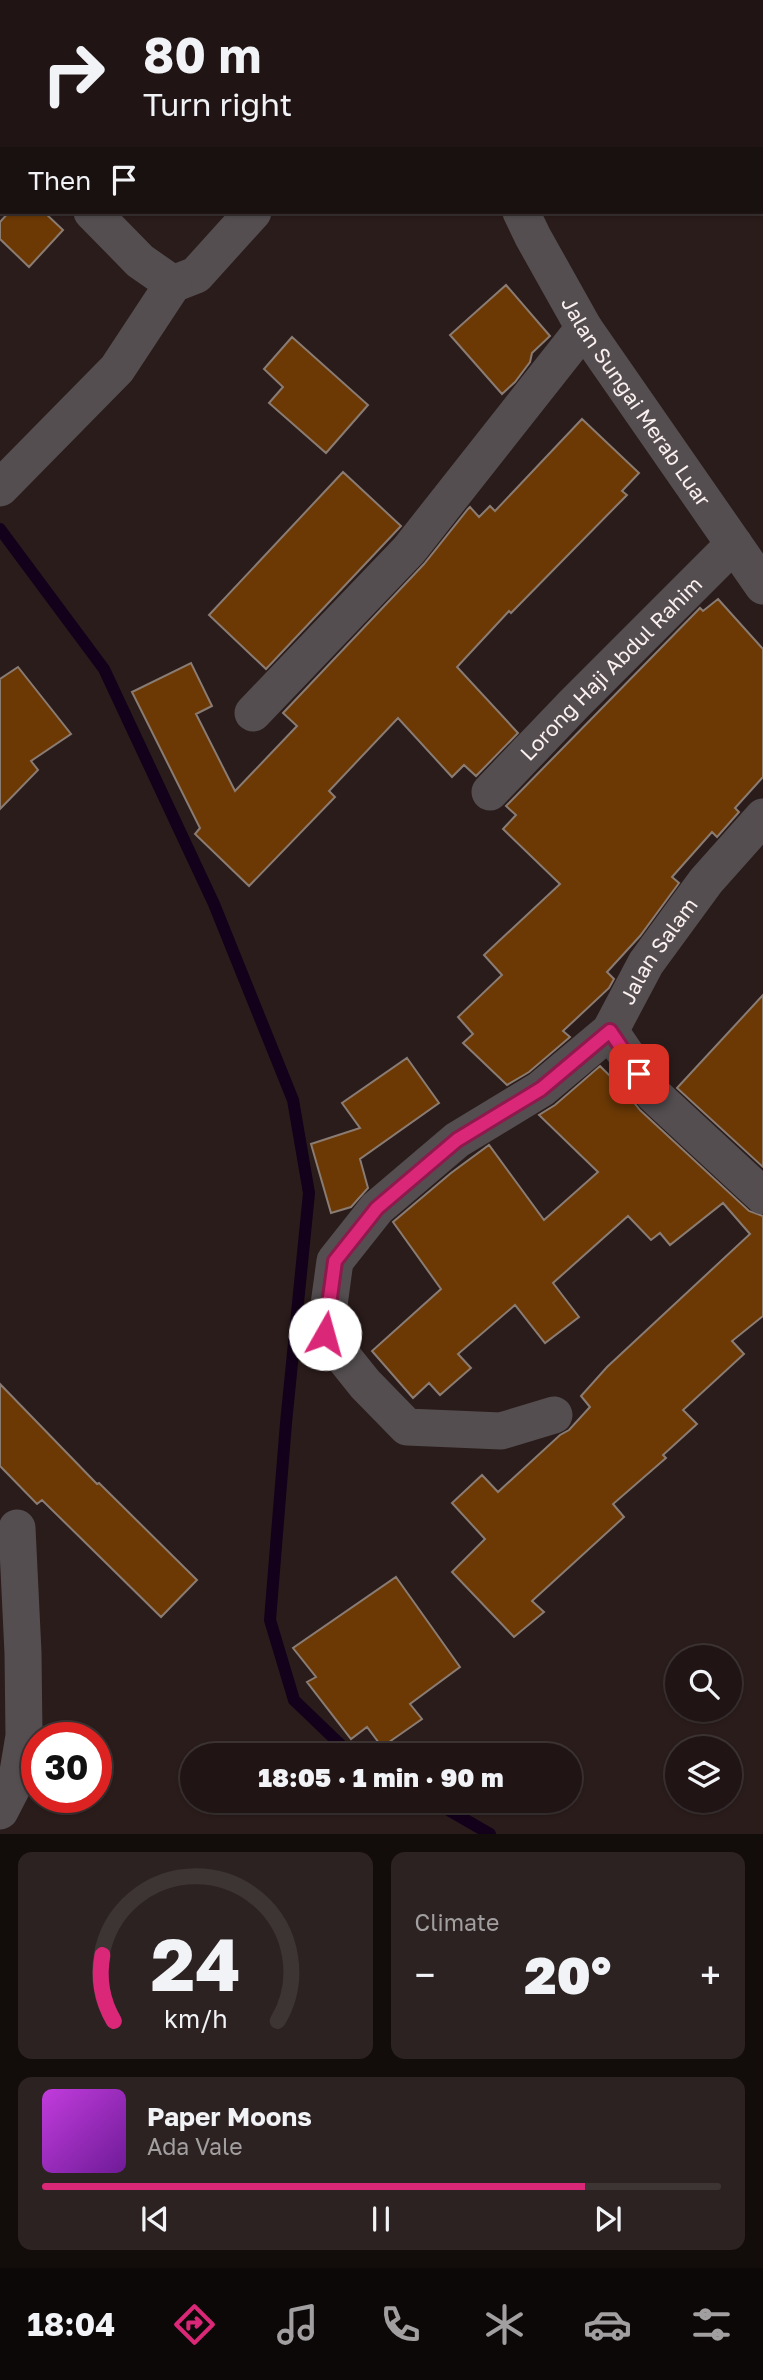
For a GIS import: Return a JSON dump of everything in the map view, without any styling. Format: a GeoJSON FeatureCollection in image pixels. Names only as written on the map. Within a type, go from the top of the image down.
{"type":"FeatureCollection","features":[{"type":"Feature","properties":{"kind":"street"},"geometry":{"type":"LineString","coordinates":[[94,214],[140,261],[173,284]]}},
{"type":"Feature","properties":{"kind":"street"},"geometry":{"type":"LineString","coordinates":[[0,488],[117,369],[173,284],[196,275],[251,214]]}},
{"type":"Feature","properties":{"kind":"street","name":"Jalan Sungai Merab Luar"},"geometry":{"type":"LineString","coordinates":[[522,214],[584,328],[763,586]]}},
{"type":"Feature","properties":{"kind":"street"},"geometry":{"type":"LineString","coordinates":[[253,713],[409,550],[584,328]]}},
{"type":"Feature","properties":{"kind":"street","name":"Lorong Haji Abdul Rahim"},"geometry":{"type":"LineString","coordinates":[[490,792],[734,544]]}},
{"type":"Feature","properties":{"kind":"street","name":"Jalan Salam"},"geometry":{"type":"LineString","coordinates":[[554,1415],[500,1431],[407,1427],[365,1384],[325,1334],[335,1261],[377,1208],[457,1140],[541,1089],[610,1031],[646,963],[706,881],[763,817]]}},
{"type":"Feature","properties":{"kind":"street"},"geometry":{"type":"LineString","coordinates":[[610,1031],[654,1095],[763,1196]]}},
{"type":"Feature","properties":{"kind":"street"},"geometry":{"type":"LineString","coordinates":[[0,1811],[18,1778],[24,1735],[23,1654],[16,1528]]}},
{"type":"Feature","properties":{"kind":"building"},"geometry":{"type":"Polygon","coordinates":[[[7,214],[46,214],[63,230],[29,267],[0,239],[0,222],[7,214]]]}},
{"type":"Feature","properties":{"kind":"building"},"geometry":{"type":"Polygon","coordinates":[[[506,285],[550,336],[532,353],[530,362],[502,394],[450,335],[506,285]]]}},
{"type":"Feature","properties":{"kind":"building"},"geometry":{"type":"Polygon","coordinates":[[[292,337],[368,405],[326,453],[269,403],[283,387],[264,369],[292,337]]]}},
{"type":"Feature","properties":{"kind":"building"},"geometry":{"type":"Polygon","coordinates":[[[582,419],[639,473],[622,491],[627,495],[511,613],[509,611],[457,667],[518,733],[476,776],[464,765],[452,777],[398,718],[329,791],[335,797],[249,886],[195,834],[200,828],[132,692],[191,663],[212,706],[196,714],[235,791],[297,726],[283,713],[424,564],[468,509],[470,507],[479,517],[490,506],[495,511],[582,419]]]}},
{"type":"Feature","properties":{"kind":"building"},"geometry":{"type":"Polygon","coordinates":[[[343,472],[401,526],[266,669],[209,615],[343,472]]]}},
{"type":"Feature","properties":{"kind":"building"},"geometry":{"type":"Polygon","coordinates":[[[718,599],[763,649],[763,777],[735,808],[739,812],[717,837],[712,832],[672,877],[679,883],[640,936],[607,972],[614,979],[609,988],[563,1031],[570,1037],[529,1072],[507,1085],[463,1043],[473,1034],[458,1017],[502,975],[484,955],[560,884],[503,829],[516,815],[506,806],[700,608],[703,611],[718,599]]]}},
{"type":"Feature","properties":{"kind":"building"},"geometry":{"type":"Polygon","coordinates":[[[18,667],[71,734],[31,761],[38,770],[0,809],[0,679],[18,667]]]}},
{"type":"Feature","properties":{"kind":"building"},"geometry":{"type":"Polygon","coordinates":[[[763,995],[763,1167],[677,1088],[763,995]]]}},
{"type":"Feature","properties":{"kind":"building"},"geometry":{"type":"Polygon","coordinates":[[[407,1058],[439,1103],[360,1159],[368,1188],[351,1207],[331,1213],[311,1144],[360,1128],[342,1103],[407,1058]]]}},
{"type":"Feature","properties":{"kind":"building"},"geometry":{"type":"Polygon","coordinates":[[[600,1066],[640,1110],[749,1211],[763,1216],[763,1316],[732,1341],[744,1354],[683,1410],[697,1424],[663,1455],[666,1458],[613,1504],[624,1517],[532,1601],[544,1612],[514,1637],[452,1572],[485,1539],[452,1503],[482,1475],[498,1492],[560,1435],[569,1430],[590,1407],[581,1396],[607,1367],[750,1234],[723,1203],[670,1245],[660,1233],[651,1240],[628,1216],[553,1283],[579,1317],[545,1343],[515,1305],[458,1354],[471,1368],[440,1395],[429,1383],[413,1398],[372,1351],[441,1289],[393,1222],[451,1173],[489,1145],[544,1220],[598,1172],[539,1115],[555,1105],[600,1066]]]}},
{"type":"Feature","properties":{"kind":"building"},"geometry":{"type":"Polygon","coordinates":[[[0,1384],[97,1484],[99,1483],[197,1580],[161,1617],[42,1500],[37,1504],[0,1466],[0,1384]]]}},
{"type":"Feature","properties":{"kind":"building"},"geometry":{"type":"Polygon","coordinates":[[[396,1577],[460,1667],[410,1704],[422,1719],[388,1743],[379,1743],[367,1727],[351,1739],[307,1682],[316,1677],[293,1648],[396,1577]]]}},
{"type":"Feature","properties":{"kind":"waterway"},"geometry":{"type":"LineString","coordinates":[[0,529],[104,669],[214,904],[293,1100],[309,1193],[270,1620],[294,1700],[339,1743]]}},
{"type":"Feature","properties":{"kind":"waterway"},"geometry":{"type":"LineString","coordinates":[[454,1813],[490,1834]]}},
{"type":"Feature","properties":{"kind":"route"},"geometry":{"type":"LineString","coordinates":[[325,1334],[335,1261],[377,1208],[457,1140],[541,1089],[610,1031],[639,1074]]}}]}
